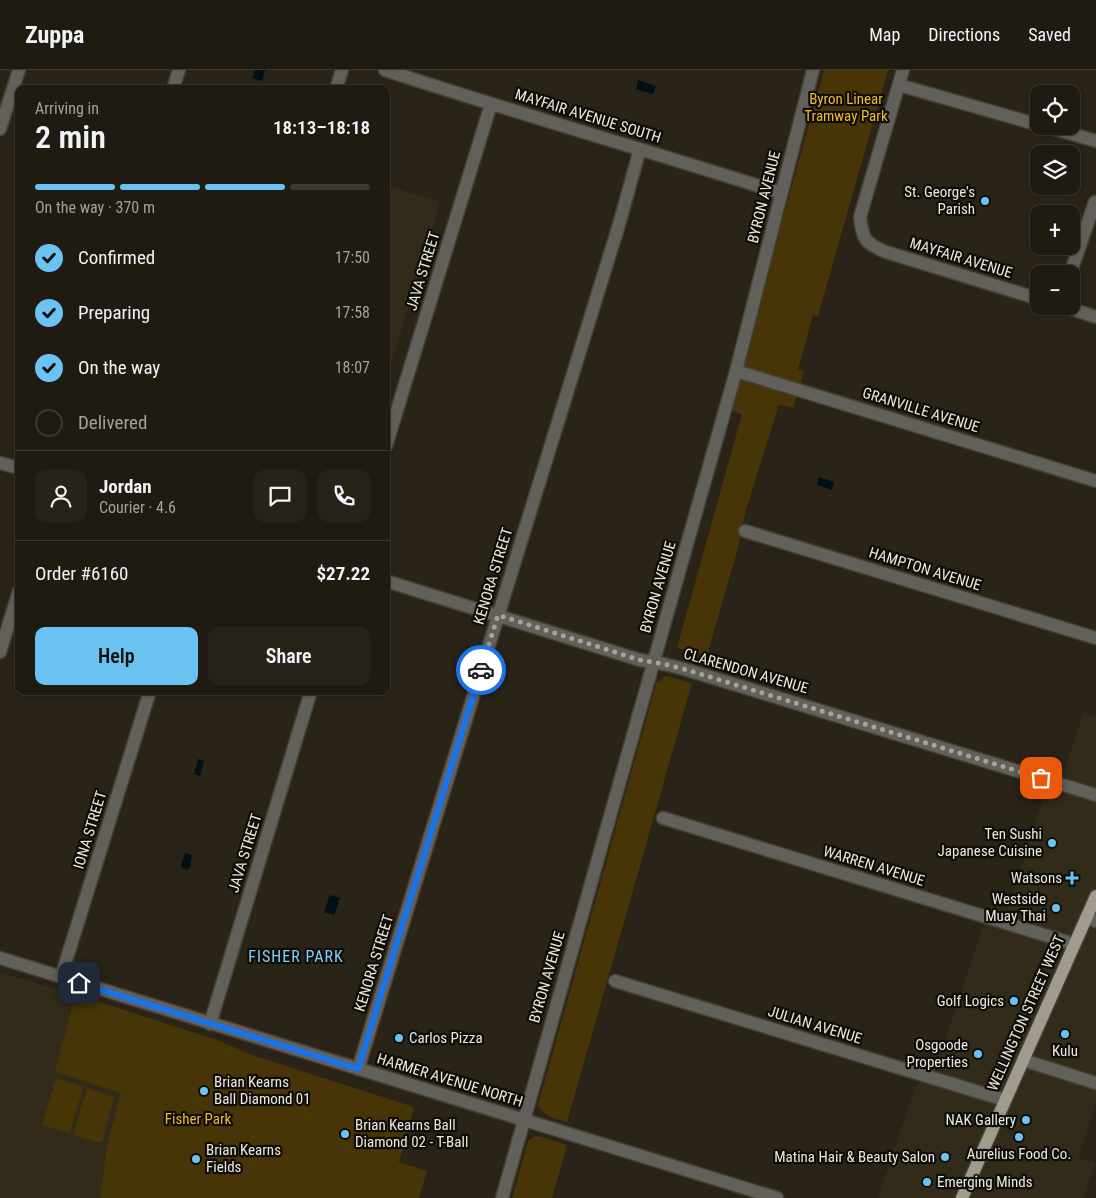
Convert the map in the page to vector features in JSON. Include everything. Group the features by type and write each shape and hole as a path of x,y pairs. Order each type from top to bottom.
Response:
{"main road":[{"name":"WELLINGTON STREET WEST","path":"962,1198 1074,944 1091,920 1096,896"}],"street":[{"path":"0,130 18,70"},
{"path":"175,85 180,70"},
{"path":"337,85 342,70"},
{"name":"MAYFAIR AVENUE SOUTH","path":"385,70 782,193"},
{"name":"BYRON AVENUE","path":"502,1198 736,371 814,70"},
{"path":"903,70 899,85 1030,122"},
{"name":"MAYFAIR AVENUE","path":"899,85 860,217 863,236 874,247 913,261 1030,296"},
{"name":"JAVA STREET","path":"390,433 491,104"},
{"path":"1075,135 1096,141"},
{"name":"KENORA STREET","path":"358,1069 618,228 640,149"},
{"path":"1073,265 1095,202"},
{"path":"1080,312 1096,317"},
{"name":"GRANVILLE AVENUE","path":"736,371 1096,481"},
{"path":"0,463 15,467"},
{"name":"HAMPTON AVENUE","path":"745,531 1096,638"},
{"name":"CLARENDON AVENUE","path":"390,582 640,660 684,669 1096,795"},
{"path":"0,652 15,604"},
{"name":"IONA STREET","path":"60,977 149,695"},
{"name":"JAVA STREET","path":"210,1024 310,695"},
{"name":"WARREN AVENUE","path":"663,818 1074,944"},
{"name":"HARMER AVENUE NORTH","path":"0,958 777,1198"},
{"name":"JULIAN AVENUE","path":"615,981 1005,1100"},
{"path":"1023,1060 1096,1082"}],"shaded area":[{"path":"255,70 265,70 262,81 252,78"},
{"path":"638,80 656,86 653,94 636,89"},
{"path":"390,186 440,202 390,369"},
{"path":"819,477 834,482 832,490 817,485"},
{"path":"1083,713 1096,716 1096,1103 1078,1158 1095,1164 1083,1198 878,1198 915,1088 938,1063 990,906 1008,908 1045,794 1065,770"},
{"path":"198,759 204,761 200,776 194,774"},
{"path":"185,853 192,855 190,868 186,870 181,866"},
{"path":"330,895 340,898 334,915 324,912"},
{"path":"0,973 75,994 55,1072 121,1093 107,1145 100,1198 0,1198"}],"green space":[{"name":"Byron Linear Tramway Park","path":"824,70 888,70 818,316 813,315 798,369 804,371 793,408 779,404 746,510 738,548 707,655 677,648 742,414 730,410"},
{"path":"666,676 692,683 567,1122 547,1115 538,1105 657,681 659,682"},
{"name":"Fisher Park","path":"75,994 220,1041 252,1055 414,1107 399,1162 427,1171 419,1198 100,1198 107,1145 121,1093 55,1072"},
{"path":"56,1078 83,1087 70,1133 42,1125"},
{"path":"87,1088 114,1097 101,1143 73,1135"},
{"path":"535,1136 567,1145 552,1198 512,1198 528,1141"}],"way so far":[{"path":"481,670 498,615 640,660 684,669 806,705 1041,778"}],"place":[{"name":"St. George's Parish","path":"985,201"},
{"name":"Ten Sushi Japanese Cuisine","path":"1052,843"},
{"name":"Watsons","path":"1072,878"},
{"name":"Westside Muay Thai","path":"1056,908"},
{"name":"Golf Logics","path":"1014,1001"},
{"name":"Kulu","path":"1065,1034"},
{"name":"Carlos Pizza","path":"399,1038"},
{"name":"Osgoode Properties","path":"978,1054"},
{"name":"Brian Kearns Ball Diamond 01","path":"204,1091"},
{"name":"NAK Gallery","path":"1026,1120"},
{"name":"Brian Kearns Ball Diamond 02 - T-Ball","path":"345,1134"},
{"name":"Aurelius Food Co.","path":"1019,1137"},
{"name":"Matina Hair & Beauty Salon","path":"945,1157"},
{"name":"Brian Kearns Fields","path":"196,1159"},
{"name":"Emerging Minds","path":"927,1182"}],"district":[{"name":"FISHER PARK","path":"296,956"}],"route":[{"path":"79,983 358,1069 481,670"}]}
